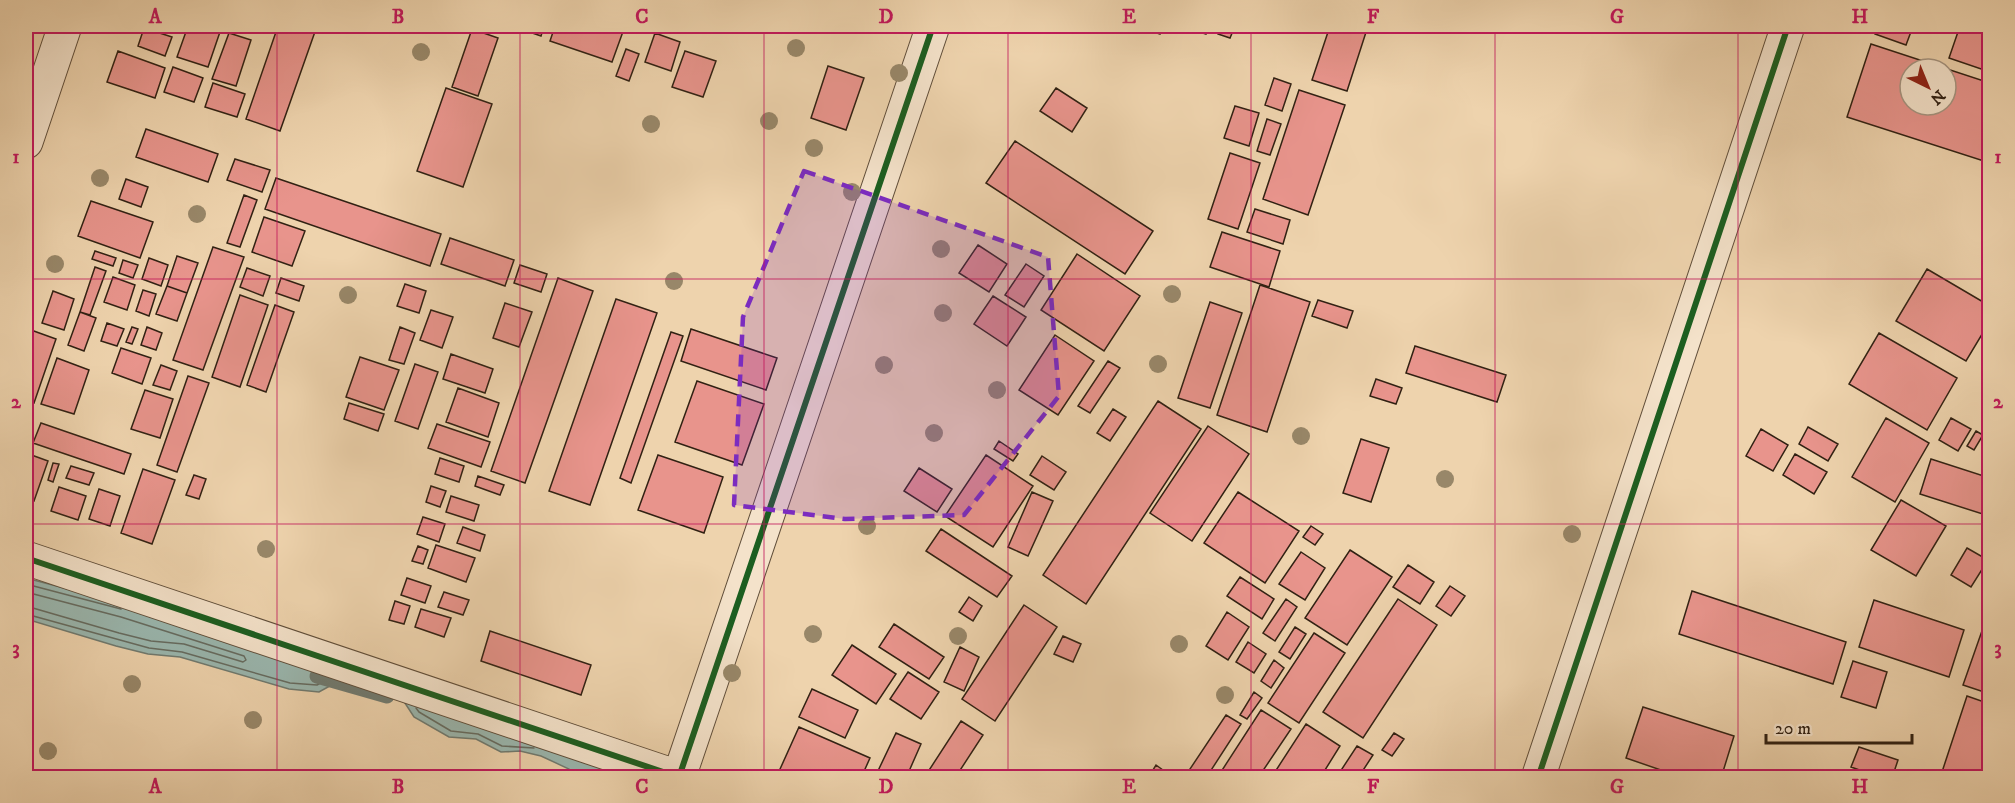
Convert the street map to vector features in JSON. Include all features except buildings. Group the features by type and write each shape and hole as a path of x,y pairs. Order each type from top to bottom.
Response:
{"street":[{"path":"26,142 65,26"},
{"path":"26,558 680,777 933,26"},
{"path":"1538,777 1788,26"}],"highlighted area":[{"path":"804,171 1048,257 1059,396 964,515 845,519 734,505 743,317"}],"water":[{"path":"26,578 125,604 316,664 337,682 319,692 289,689 180,657 148,654 116,646 26,619"},
{"path":"403,700 621,770 626,777 577,777 569,769 541,756 520,751 501,752 476,739 449,737 414,717"}],"waterway":[{"path":"317,676 387,696"}],"cycle path":[{"path":"679,777 933,26"},
{"path":"1538,778 1788,26"},
{"path":"26,558 681,778"}]}
